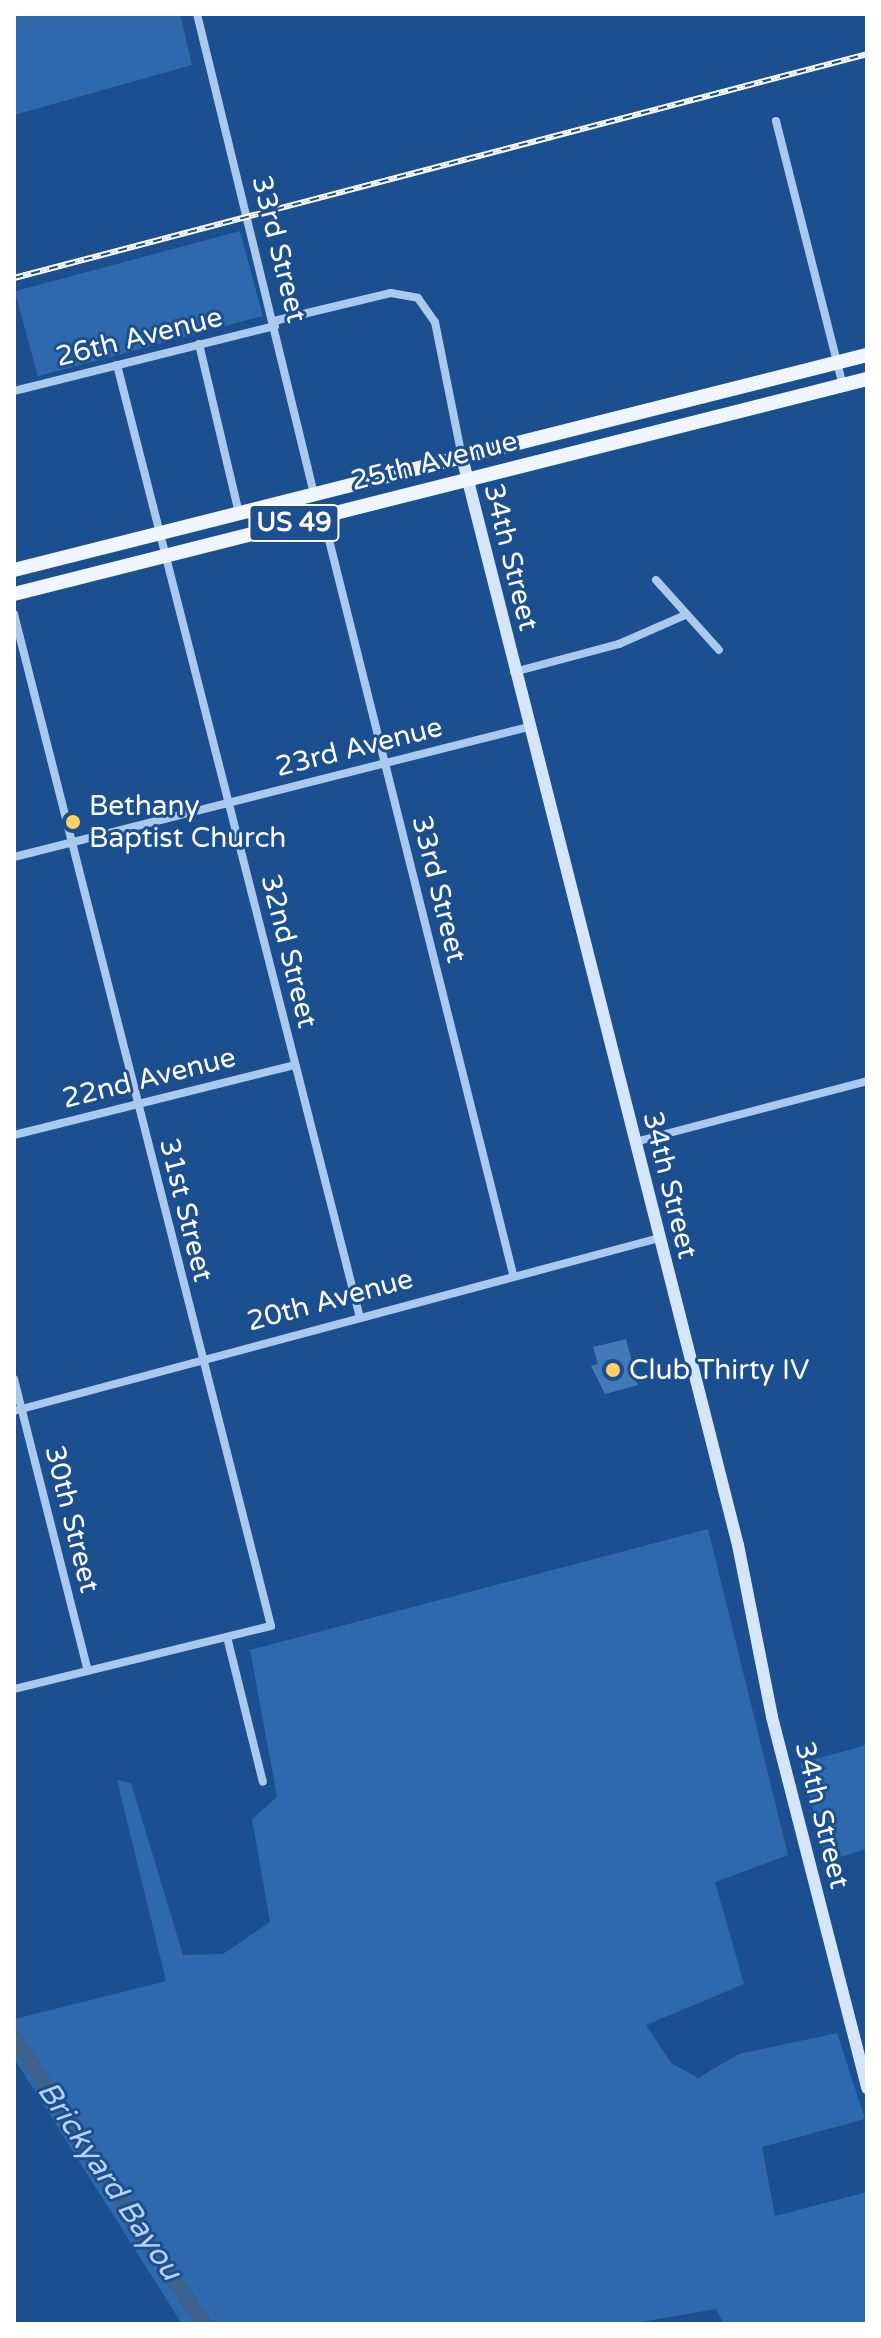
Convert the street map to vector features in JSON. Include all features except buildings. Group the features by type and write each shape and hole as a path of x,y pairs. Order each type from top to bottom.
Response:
{"main road":[{"name":"25th Avenue","path":"14,570 867,355"},
{"name":"25th Avenue","path":"14,594 867,379"}],"street":[{"name":"33rd Street","path":"197,14 314,494"},
{"path":"776,121 843,385"},
{"name":"26th Avenue","path":"14,391 391,293 418,298"},
{"name":"34th Street","path":"418,298 435,322 462,457 514,672 659,1238 867,2088"},
{"path":"199,344 239,513"},
{"name":"32nd Street","path":"117,365 359,1314"},
{"name":"33rd Street","path":"323,516 513,1274"},
{"path":"656,580 719,650"},
{"name":"31st Street","path":"14,614 200,1361 271,1626 227,1637"},
{"path":"514,672 619,644 685,615"},
{"name":"23rd Avenue","path":"14,857 528,727"},
{"name":"22nd Avenue","path":"14,1135 295,1065"},
{"path":"635,1142 867,1081"},
{"name":"20th Avenue","path":"18,1410 359,1314 659,1238"},
{"name":"30th Street","path":"14,1379 18,1410 88,1671"},
{"path":"14,1689 227,1637 263,1782"}],"shaded area":[{"path":"14,14 180,14 192,65 14,115"},
{"path":"240,231 263,316 38,376 15,291"},
{"path":"708,1529 788,1855 715,1882 744,1984 646,2025 671,2063 698,2078 739,2054 837,2033 865,2119 762,2147 775,2216 867,2192 867,2324 724,2324 716,2309 630,2324 182,2324 14,2058 14,2019 166,1981 117,1780 131,1783 183,1955 223,1954 270,1922 252,1819 277,1797 250,1650"},
{"path":"867,1745 867,1849 827,1861 800,1763"}],"waterway":[{"name":"Brickyard Bayou","path":"14,2037 204,2324"}],"railway":[{"path":"14,278 867,54"}],"place":[{"name":"Bethany Baptist Church","path":"73,822"},
{"name":"Club Thirty IV","path":"613,1370"}]}
